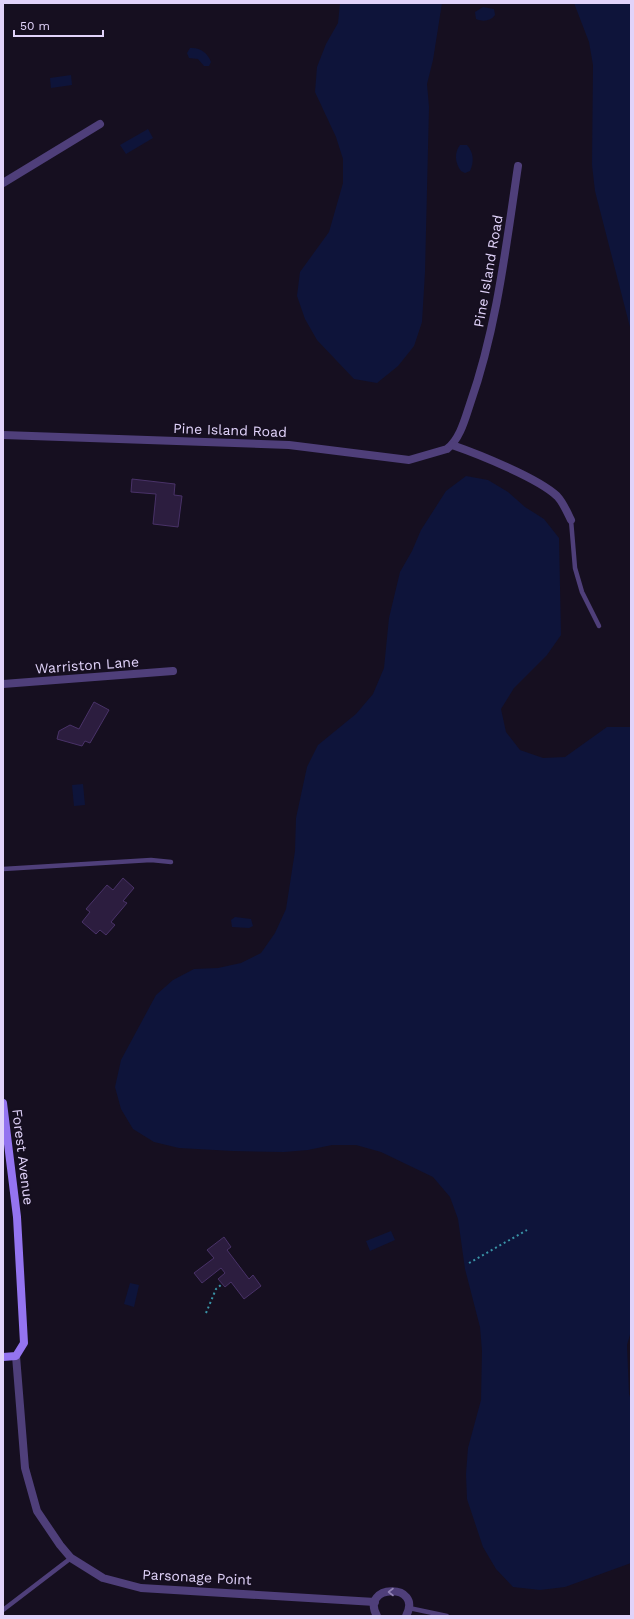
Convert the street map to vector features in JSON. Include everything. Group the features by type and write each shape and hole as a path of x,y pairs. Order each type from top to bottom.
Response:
{"street":[{"path":"3,183 100,124"},
{"name":"Pine Island Road","path":"3,435 289,445 409,460 436,453 452,445 462,429 479,378 497,304 518,166"},
{"path":"452,445 472,452 532,481 557,496 571,520"},
{"name":"Warriston Lane","path":"3,684 173,671"},
{"name":"Forest Avenue","path":"3,1103 17,1217 24,1343 16,1356"},
{"path":"3,1358 16,1356"},
{"name":"Parsonage Point","path":"16,1356 25,1468 37,1511 60,1545 71,1558 104,1578 141,1588 375,1602"},
{"path":"377,1616 374,1607 375,1602 382,1593 392,1590 398,1591 406,1598 407,1612"}],"lane":[{"path":"571,520 575,568 582,592 599,626"},
{"path":"3,869 151,860 171,862"},
{"path":"3,1610 71,1558"},
{"path":"407,1612 447,1616"}],"path":[{"path":"469,1263 527,1230"},
{"path":"206,1313 216,1289 222,1284"}],"shaded area":[{"path":"340,3 442,3 433,60 427,84 429,107 425,272 422,322 414,346 398,366 377,383 354,379 317,340 305,319 297,296 300,272 329,232 343,183 343,159 336,137 315,92 317,67 326,44 338,23"},
{"path":"574,3 631,3 631,331 595,191 592,165 593,65 589,42"},
{"path":"483,7 494,9 495,15 491,19 476,19 475,12"},
{"path":"190,48 197,48 206,53 211,62 209,66 204,66 198,59 189,58 187,53"},
{"path":"71,75 72,85 51,88 50,78"},
{"path":"148,129 153,138 126,154 120,145"},
{"path":"460,145 467,145 472,154 473,161 470,171 465,173 461,171 456,161 457,151"},
{"path":"466,476 488,480 508,492 525,507 544,519 559,538 561,635 547,655 514,688 501,709 506,732 520,750 543,758 565,757 607,727 631,727 631,1331 627,1345 629,1394 631,1400 631,1563 565,1587 540,1590 513,1587 496,1569 483,1547 467,1499 466,1474 468,1448 481,1400 482,1351 480,1327 465,1269 458,1219 450,1197 433,1177 381,1152 356,1145 332,1145 308,1150 284,1152 179,1148 154,1142 133,1129 121,1109 115,1087 121,1060 156,995 173,980 194,969 218,968 241,963 261,953 275,933 286,909 295,851 296,818 307,767 318,745 356,714 373,694 384,668 389,618 400,572 412,551 421,530 446,491"},
{"path":"83,784 85,805 74,806 72,785"},
{"path":"235,917 251,919 253,926 249,928 232,927 231,920"},
{"path":"391,1231 395,1240 370,1251 366,1241"},
{"path":"130,1283 139,1285 134,1307 124,1304"}],"building":[{"path":"132,479 175,484 174,495 182,496 178,527 153,524 156,494 131,492"},
{"path":"94,702 109,710 90,743 85,741 82,746 57,739 59,731 70,725 79,729"},
{"path":"123,878 134,888 123,901 127,903 111,922 115,925 106,935 100,930 96,934 82,922 90,912 86,909 107,885 113,890"},
{"path":"224,1237 231,1247 227,1250 249,1279 253,1275 261,1286 244,1299 231,1282 225,1287 218,1279 225,1273 221,1268 202,1283 194,1273 214,1258 207,1250"}]}
